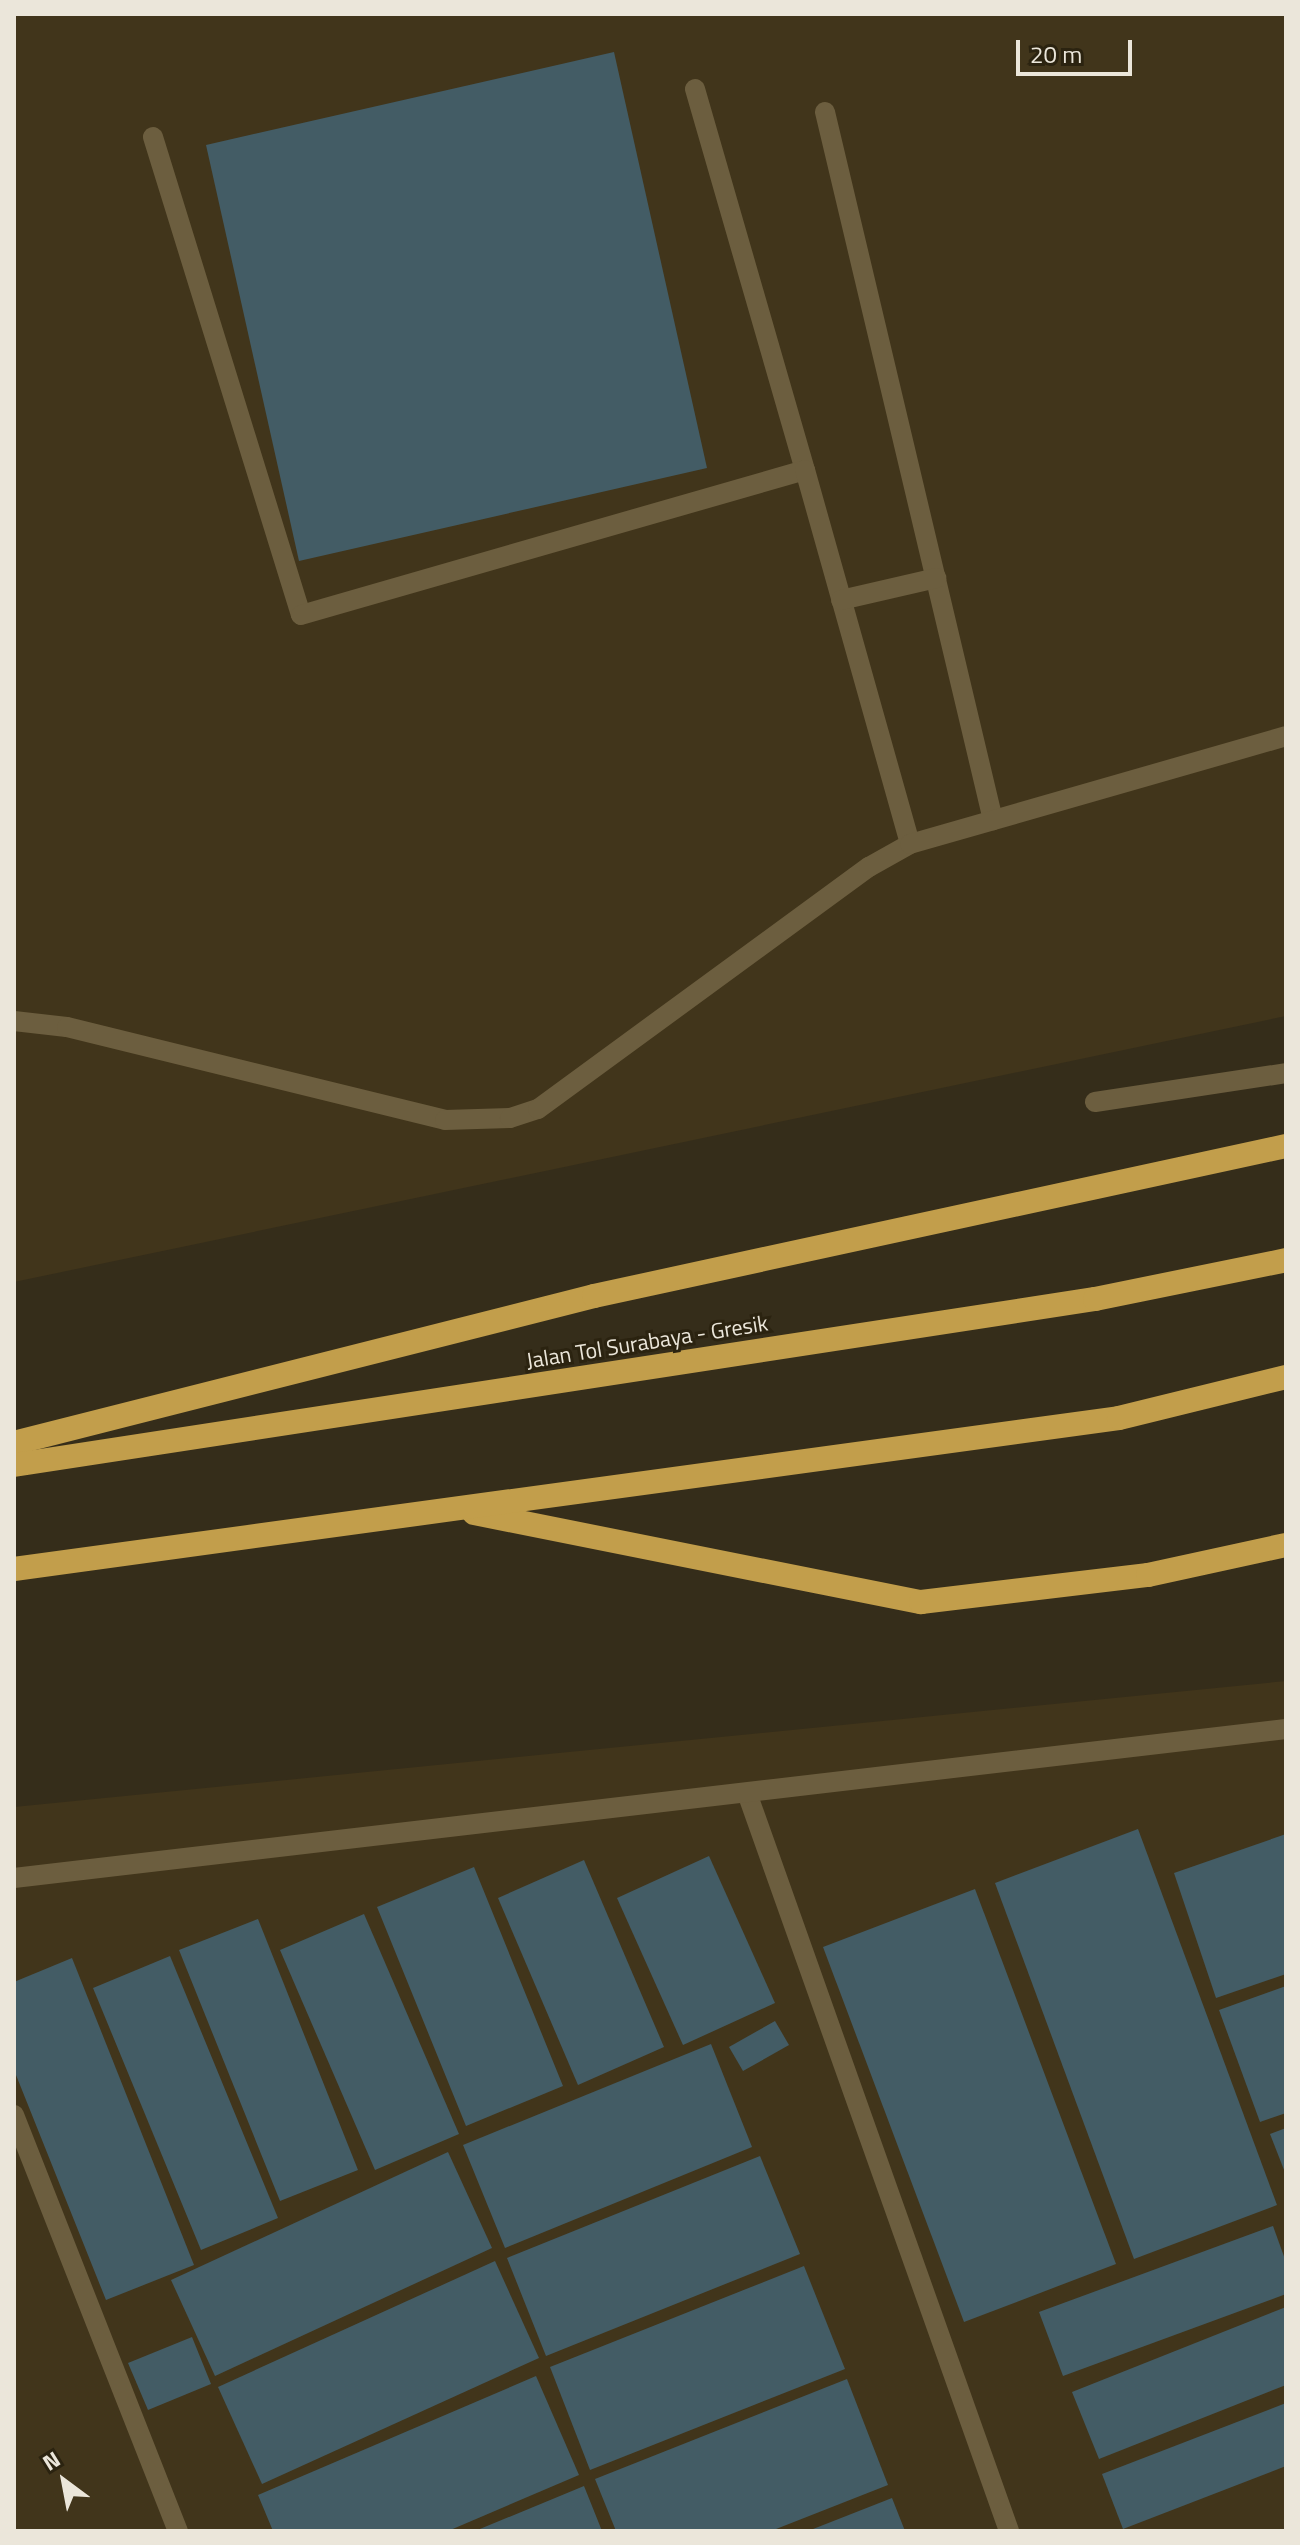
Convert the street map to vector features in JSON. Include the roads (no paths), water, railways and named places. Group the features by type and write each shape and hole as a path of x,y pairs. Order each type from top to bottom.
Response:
{"highway":[{"path":"14,1443 594,1296 1286,1146"},
{"name":"Jalan Tol Surabaya - Gresik","path":"14,1465 1095,1299 1286,1260"},
{"path":"14,1569 1119,1418 1286,1377"},
{"path":"455,1510 921,1602 1148,1575 1286,1545"}],"lane":[{"path":"695,89 910,844"},
{"path":"825,112 993,820"},
{"path":"153,137 301,615 805,470"},
{"path":"841,600 936,578"},
{"path":"14,1021 67,1027 445,1120 510,1118 538,1109 869,867 910,844 1286,736"},
{"path":"1095,1102 1286,1073"},
{"path":"14,1878 1286,1729"},
{"path":"747,1793 1009,2531"},
{"path":"14,2115 178,2531"}]}
